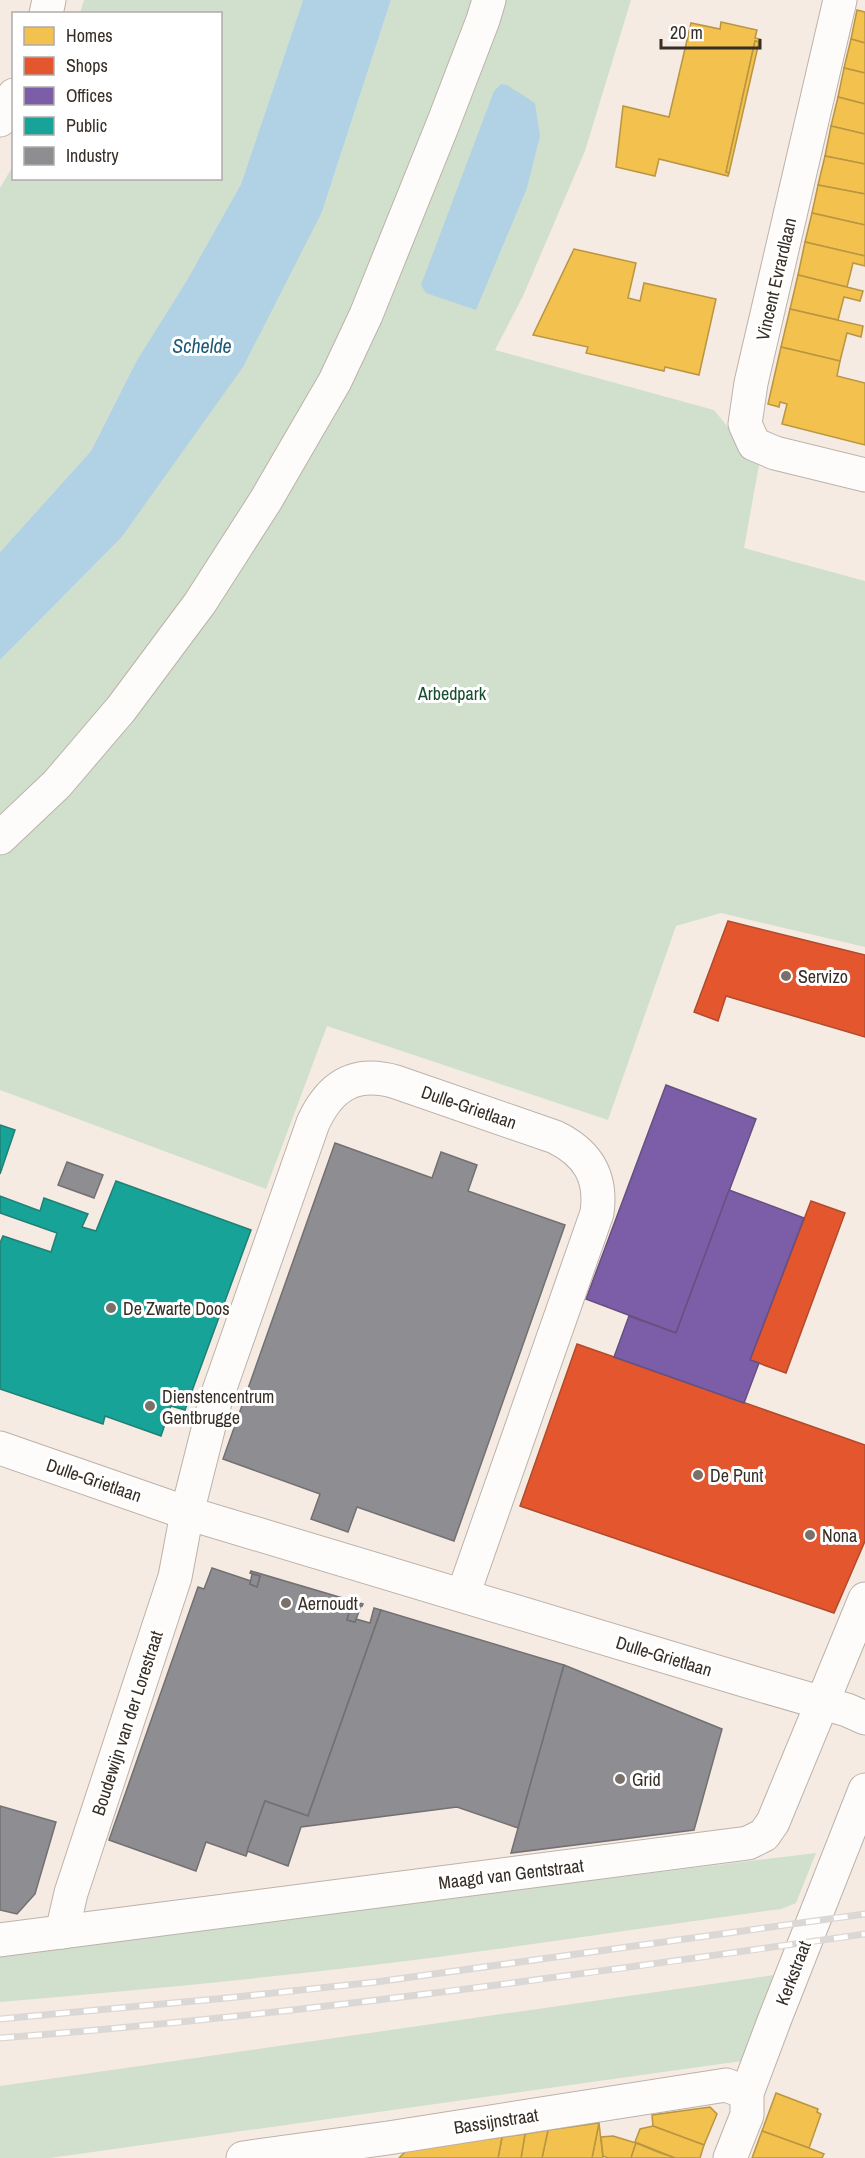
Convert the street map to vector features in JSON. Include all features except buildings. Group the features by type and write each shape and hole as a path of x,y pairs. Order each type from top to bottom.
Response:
{"street":[{"path":"0,838 57,784 121,709 200,603 266,500 335,381 366,315 443,124 489,0"},
{"name":"Vincent Evrardlaan","path":"840,0 751,383 745,424 754,444 775,453 865,475"},
{"path":"0,120 12,99"},
{"name":"Dulle-Grietlaan","path":"188,1513 215,1402 318,1113 327,1098 350,1082 379,1077 396,1082 566,1143 584,1159 594,1174 599,1199 597,1213 463,1595"},
{"name":"Dulle-Grietlaan","path":"0,1448 188,1513 822,1702 865,1718"},
{"name":"Boudewijn van der Lorestraat","path":"62,1932 72,1893 175,1577 188,1513"},
{"name":"Maagd van Gentstraat","path":"0,1940 748,1843 764,1835 773,1822 865,1599"},
{"name":"Kerkstraat","path":"729,2158 747,2115 747,2093 865,1790"},
{"name":"Bassijnstraat","path":"243,2158 386,2148 726,2085 747,2093"}],"green space":[{"path":"84,0 303,0 241,184 187,280 137,360 91,451 0,552 0,188 12,168 12,180 222,180 222,12 80,12"},
{"name":"Arbedpark","path":"391,0 631,0 585,151 523,296 495,350 714,410 759,465 744,548 865,581 865,947 721,913 676,926 608,1120 327,1026 266,1189 0,1090 0,660 121,538 322,212"},
{"path":"816,1853 796,1903 781,1909 373,1965 0,2002 0,1953"},
{"path":"774,1975 742,2061 50,2158 0,2158 0,2086"}],"water":[{"name":"Schelde","path":"303,0 391,0 322,212 243,367 121,538 0,660 0,552 91,451 137,360 187,280 241,184"},
{"path":"501,84 507,85 535,103 540,136 527,188 476,310 426,293 421,285 494,91"}],"railway":[{"path":"0,2019 376,1982 865,1914"},
{"path":"0,2038 325,2006 865,1934"}],"place":[{"name":"Servizo","path":"786,976"},
{"name":"De Zwarte Doos","path":"111,1308"},
{"name":"Dienstencentrum Gentbrugge","path":"150,1406"},
{"name":"De Punt","path":"698,1475"},
{"name":"Nona","path":"810,1535"},
{"name":"Aernoudt","path":"286,1603"},
{"name":"Grid","path":"620,1779"}]}
